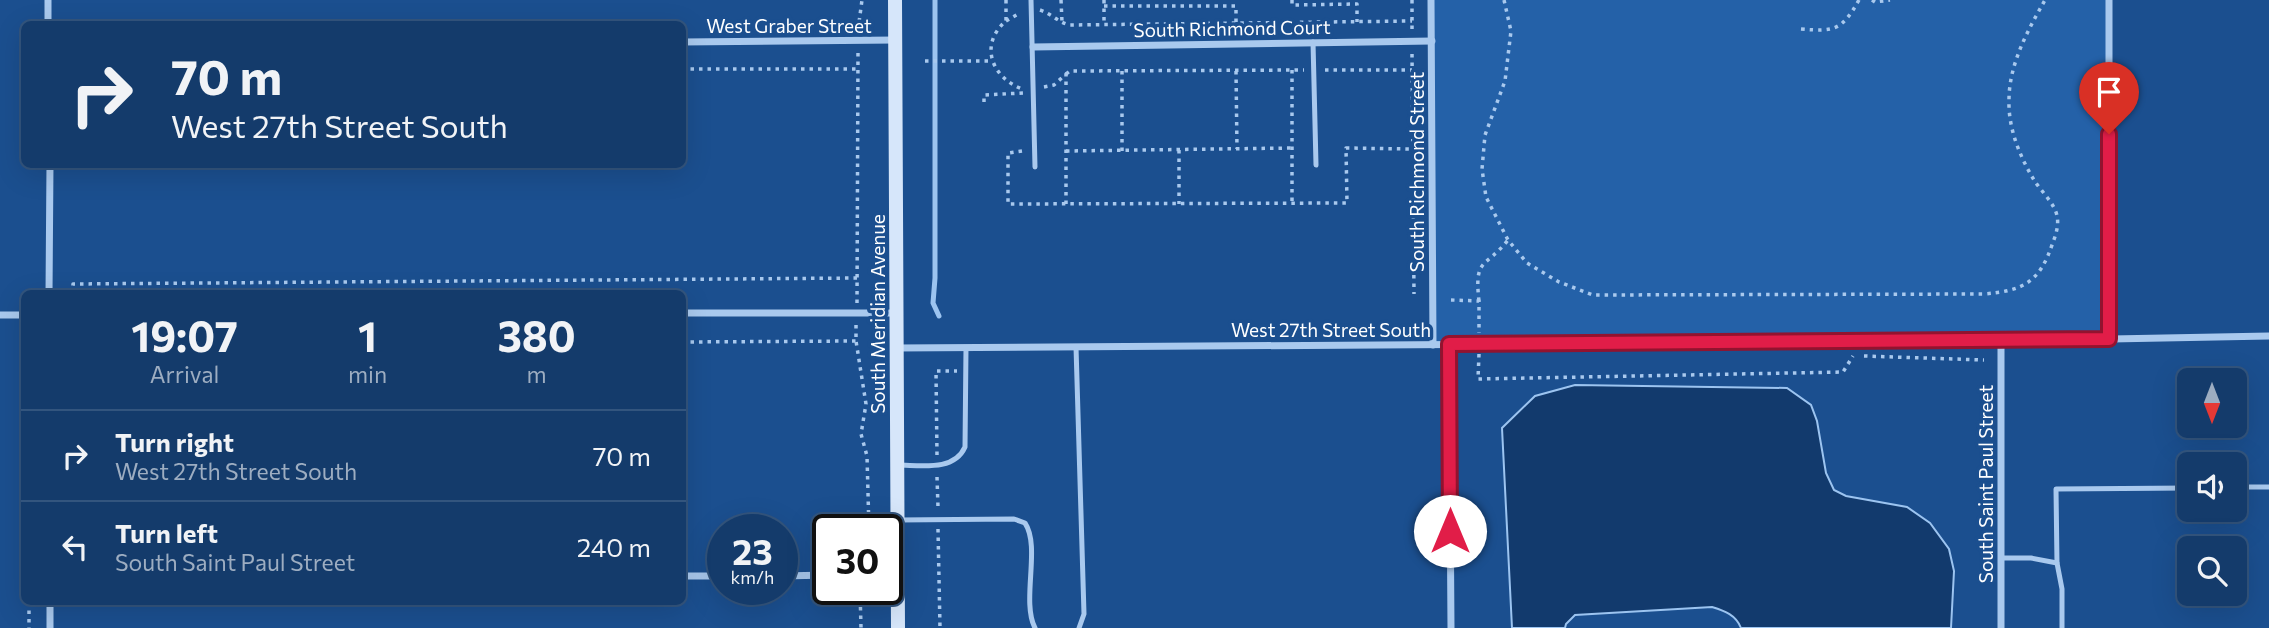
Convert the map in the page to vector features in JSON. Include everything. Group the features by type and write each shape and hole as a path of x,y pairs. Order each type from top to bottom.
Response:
{"main road":[{"name":"South Meridian Avenue","path":"895,0 897,514"},
{"name":"South Meridian Avenue","path":"895,605 898,628"}],"street":[{"path":"48,0 48,21"},
{"name":"South Richmond Street","path":"1432,0 1433,345"},
{"path":"2109,0 2109,339"},
{"name":"West Graber Street","path":"686,42 895,40"},
{"name":"South Richmond Court","path":"1033,47 1432,41"},
{"path":"49,290 50,168"},
{"path":"686,313 897,313"},
{"path":"0,316 21,315"},
{"name":"West 27th Street South","path":"897,348 2269,337"},
{"name":"South Saint Paul Street","path":"2001,341 2001,628"},
{"path":"1449,344 1451,628"},
{"path":"686,576 707,576"},
{"path":"50,605 50,628"}],"lane":[{"path":"1031,0 1033,47 1030,90 1035,167"},
{"path":"1313,42 1316,165"},
{"path":"1076,347 1084,614 1079,628"},
{"path":"897,465 937,465 950,463 961,457 965,447 966,348"},
{"path":"2247,487 2269,487"},
{"path":"2062,628 2062,589 2057,563 2056,489 2177,488"},
{"path":"903,520 1014,519 1025,523 1030,535 1031,609 1035,628"},
{"path":"2001,558 2031,558 2057,563"}],"path":[{"path":"862,0 858,15 857,40 856,341 866,404 861,434 867,456 869,514"},
{"path":"1006,0 1006,21"},
{"path":"1061,0 1062,24"},
{"path":"1104,0 1104,24"},
{"path":"1236,0 1236,23"},
{"path":"1292,0 1292,5 1357,2 1357,22"},
{"path":"1412,0 1414,294"},
{"path":"1504,0 1511,31 1505,81 1486,135 1482,169 1486,197 1508,240 1527,263 1559,282 1594,295 1983,294 2005,293 2027,283 2039,275 2050,251 2057,232 2057,215 2022,160 2011,125 2008,99 2013,70 2025,38 2045,0"},
{"path":"1801,29 1823,31 1843,24 1859,0"},
{"path":"1872,0 1890,0"},
{"path":"1104,6 1236,6"},
{"path":"1030,90 1009,83 992,61 990,43 995,30 1024,10 1041,10 1053,15 1062,24 1412,21"},
{"path":"925,61 992,61"},
{"path":"686,69 858,69"},
{"path":"984,102 984,95 1022,94 1054,85 1070,71 1412,69"},
{"path":"1236,70 1237,149"},
{"path":"1292,70 1292,204"},
{"path":"1122,71 1122,151"},
{"path":"1066,74 1066,204"},
{"path":"1027,102 1030,90"},
{"path":"1066,151 1292,148"},
{"path":"1028,151 1008,153 1008,204 1347,203 1346,148 1413,149"},
{"path":"1178,150 1180,204"},
{"path":"1508,240 1481,265 1477,281 1478,379 1843,372 1852,356 1984,360"},
{"path":"73,290 73,284 858,278"},
{"path":"1451,300 1479,301"},
{"path":"686,342 856,341"},
{"path":"940,628 936,371 966,371"},
{"path":"29,605 29,628"},
{"path":"860,605 861,628"}],"shaded area":[{"path":"1431,0 2109,0 2109,339 1433,345"},
{"path":"1575,385 1787,388 1811,405 1817,421 1826,473 1834,490 1846,496 1907,507 1930,523 1949,549 1954,571 1951,628 1741,628 1733,617 1712,607 1575,615 1565,628 1512,628 1502,428 1535,396"}],"waterway":[{"path":"935,0 933,303 939,316"}],"route":[{"path":"1450,531 1449,344 2109,339 2109,134"}]}
